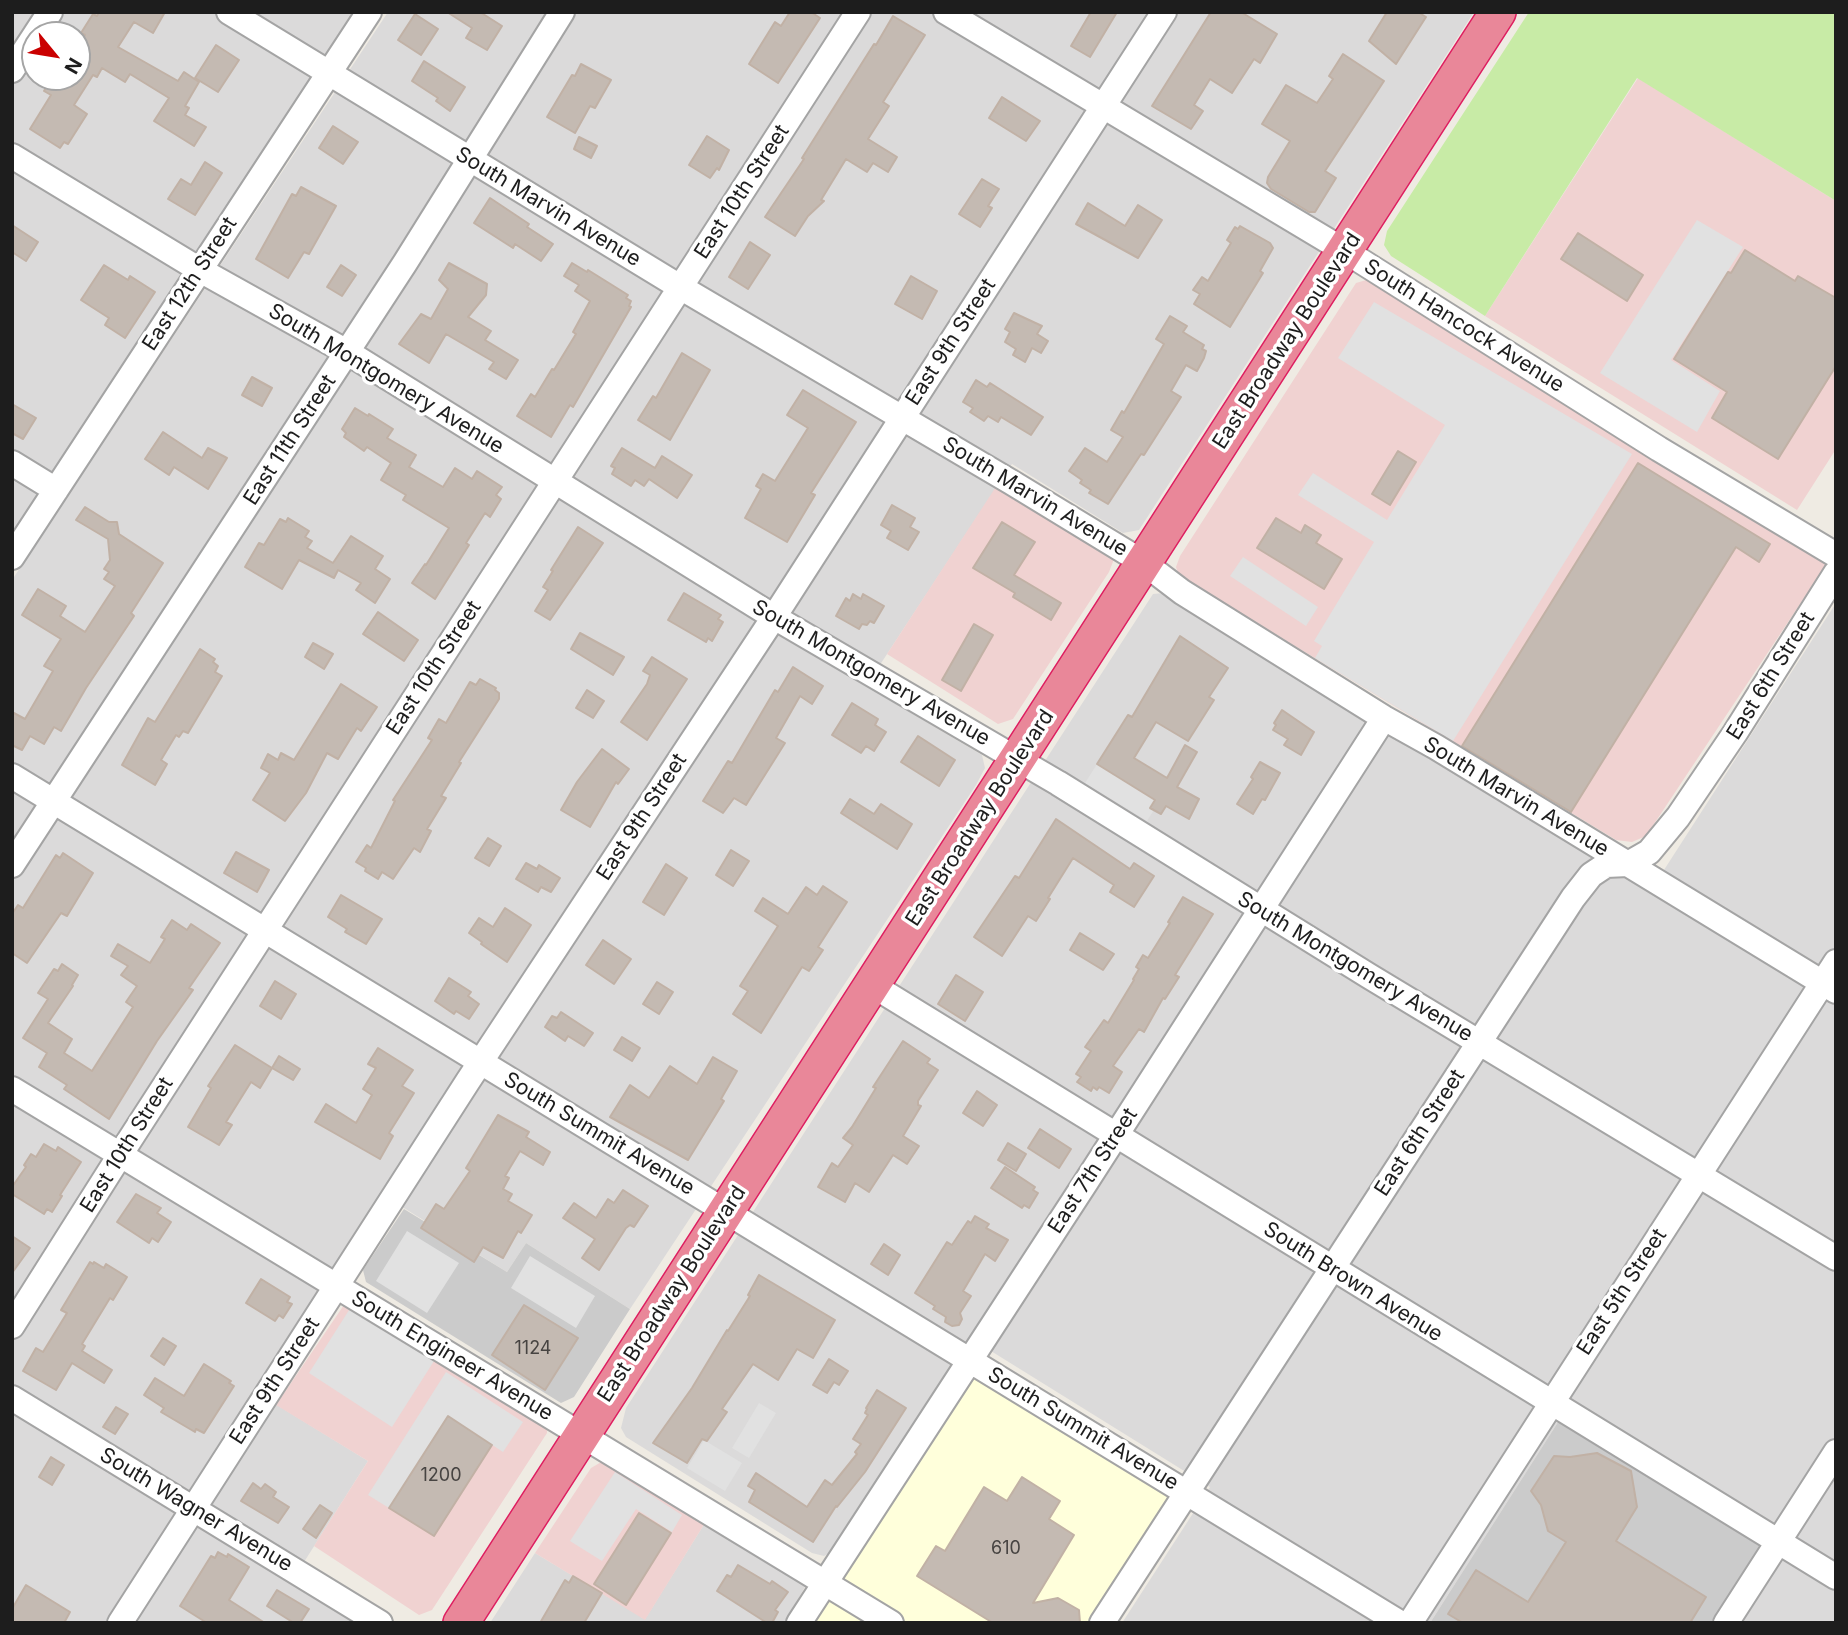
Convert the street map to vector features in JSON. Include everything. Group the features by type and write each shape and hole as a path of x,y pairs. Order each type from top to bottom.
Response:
{"highway":[{"name":"East Broadway Boulevard","path":"461,1623 1498,12"}],"street":[{"name":"South Marvin Avenue","path":"229,12 681,287 1144,563 1182,592 1384,718 1628,864 1831,978"},
{"name":"East 12th Street","path":"12,557 369,12"},
{"name":"East 11th Street","path":"12,865 471,160 562,12"},
{"name":"East 10th Street","path":"12,1326 120,1154 858,12"},
{"name":"South Hancock Avenue","path":"946,12 1345,251 1640,437 1836,555"},
{"name":"East 9th Street","path":"120,1623 480,1062 774,617 1164,12"},
{"name":"South Montgomery Avenue","path":"12,156 200,270 347,352 774,617 1018,758 1262,910 1836,1258"},
{"path":"12,463 56,489"},
{"name":"East 6th Street","path":"1102,1623 1573,898 1591,874 1606,865 1628,864 1649,852 1678,817 1735,733 1836,573"},
{"name":"East 7th Street","path":"799,1623 1384,718"},
{"name":"South Summit Avenue","path":"12,776 1400,1623"},
{"name":"East 5th Street","path":"1410,1623 1697,1174 1831,978"},
{"name":"South Brown Avenue","path":"872,985 1550,1404 1836,1577"},
{"name":"South Engineer Avenue","path":"12,1088 891,1623"},
{"name":"South Wagner Avenue","path":"12,1398 380,1623"},
{"path":"1726,1623 1836,1452"}],"shaded area":[{"path":"12,12 355,12 12,536"},
{"path":"388,12 1474,12 1139,530 1123,533 1012,464 866,686 982,755 985,768 630,1309 526,1243 507,1272 383,1195 256,1392 368,1461 292,1581 360,1623 12,1623 12,580"},
{"path":"1638,78 1836,201 1836,449 1797,510 1485,316"},
{"path":"1697,220 1743,247 1671,360 1720,391 1697,432 1600,373"},
{"path":"1370,279 1824,553 1826,565 1646,836 1632,842 1616,840 1179,576 1176,567 1180,556 1356,283"},
{"path":"1374,302 1632,454 1453,741 1315,658 1322,646 1314,641 1374,542 1298,495 1313,473 1387,520 1445,425 1338,358"},
{"path":"1001,479 1114,559 1109,572 1013,719 998,724 887,654"},
{"path":"1243,557 1318,607 1306,626 1230,576"},
{"path":"1164,593 1653,887 1836,603 1836,1623 1711,1623 1757,1553 1560,1419 1430,1623 1122,1623 1210,1487 970,1338 832,1552 824,1556 812,1553 626,1437 621,1428 626,1408 1153,594"},
{"path":"1097,764 1159,802 1147,821 1085,783"},
{"path":"404,1209 507,1272 526,1243 630,1309 574,1397 561,1403 366,1282 363,1270"},
{"path":"407,1231 459,1263 427,1313 376,1281"},
{"path":"530,1256 595,1296 576,1328 511,1288"},
{"path":"346,1302 547,1419 547,1433 432,1610 419,1615 314,1546 368,1461 276,1405"},
{"path":"351,1307 434,1361 392,1427 309,1373"},
{"path":"446,1372 523,1422 503,1452 448,1416 389,1508 368,1495"},
{"path":"976,1375 1168,1489 1168,1497 1088,1623 811,1623 966,1380"},
{"path":"759,1403 776,1413 749,1458 732,1448"},
{"path":"1560,1419 1765,1539 1711,1623 1430,1623"},
{"path":"704,1440 742,1463 725,1491 687,1468"},
{"path":"603,1461 708,1518 645,1620 535,1553 591,1468"},
{"path":"615,1472 682,1515 672,1532 636,1509 602,1561 570,1541"},
{"path":"708,1518 806,1585 785,1623 490,1623 535,1553 645,1619"}],"green space":[{"path":"1529,12 1836,12 1836,201 1637,78 1485,316 1391,256 1384,245 1387,231"}],"building":[{"path":"99,12 165,12 153,33 134,22 118,47 178,81 184,72 199,82 185,106 189,108 185,115 206,127 194,146 154,121 169,98 130,74 125,82 102,68 97,77 93,75 91,78 91,21 89,21 93,14 97,16"},
{"path":"447,12 480,12 502,26 487,50 466,38 472,28"},
{"path":"790,12 811,12 820,18 778,83 749,64 775,22 781,26"},
{"path":"1091,12 1117,12 1090,57 1071,46"},
{"path":"1211,12 1241,12 1277,34 1260,63 1254,59 1232,93 1210,79 1194,105 1203,111 1191,129 1152,106"},
{"path":"1387,12 1418,12 1426,17 1396,64 1369,41"},
{"path":"415,14 438,29 421,55 398,40"},
{"path":"893,16 925,35 883,102 889,106 868,139 897,157 888,172 873,163 867,172 846,159 821,200 824,201 808,216 795,236 765,217"},
{"path":"216,45 239,60 218,92 195,78"},
{"path":"1343,54 1384,81 1325,171 1336,178 1315,212 1309,212 1271,189 1267,183 1290,141 1262,124 1286,85 1317,103 1333,79 1329,76"},
{"path":"424,61 465,87 450,111 436,101 438,98 412,81"},
{"path":"581,64 611,80 595,108 590,106 575,133 547,117"},
{"path":"44,91 83,91 74,105 87,114 68,144 64,142 60,148 30,129 51,95"},
{"path":"1002,97 1040,121 1026,141 989,118"},
{"path":"333,126 358,142 343,164 319,148"},
{"path":"707,136 729,150 719,170 717,168 710,178 689,165"},
{"path":"579,137 597,146 591,158 574,149"},
{"path":"205,162 222,173 195,215 168,199 181,179 191,185"},
{"path":"982,179 999,189 988,206 992,208 980,227 959,214"},
{"path":"301,187 336,206 309,254 304,252 288,278 256,259 292,194 296,196"},
{"path":"490,198 553,244 541,261 515,244 513,248 474,223"},
{"path":"1088,203 1125,226 1138,205 1162,220 1138,258 1076,224"},
{"path":"12,225 38,242 26,261 12,252"},
{"path":"1240,226 1270,243 1273,248 1260,271 1263,273 1230,327 1194,304 1200,294 1193,290 1202,277 1208,281 1231,243 1227,240 1235,227 1238,229"},
{"path":"1578,233 1643,275 1627,301 1561,259"},
{"path":"750,242 770,255 748,289 729,277"},
{"path":"1745,250 1795,281 1798,276 1836,298 1836,366 1778,459 1712,418 1727,392 1674,359 1728,272 1731,273"},
{"path":"449,263 487,284 486,295 468,317 491,331 485,340 518,360 506,379 489,369 494,362 446,334 429,363 399,344 421,314 431,319 448,289 439,280"},
{"path":"572,263 628,295 626,298 631,301 631,307 573,407 570,405 551,437 517,416 531,394 535,397 552,369 554,370 576,334 573,332 590,301 575,291 579,285 564,276"},
{"path":"104,265 128,280 130,276 155,292 125,338 105,325 109,318 81,300"},
{"path":"341,265 356,275 342,296 327,287"},
{"path":"911,276 937,291 922,319 895,304"},
{"path":"1014,313 1042,326 1037,334 1048,341 1041,353 1032,348 1025,362 1013,355 1016,349 1005,342 1010,332 1005,329"},
{"path":"1170,316 1187,326 1183,332 1204,345 1204,358 1197,371 1186,365 1171,391 1181,397 1144,455 1141,454 1108,504 1089,493 1091,490 1080,483 1082,480 1069,471 1085,448 1107,462 1123,437 1111,430 1122,411 1124,413 1164,344 1156,339"},
{"path":"682,353 710,370 670,440 638,420 653,396 656,398"},
{"path":"252,377 272,388 262,406 242,395"},
{"path":"976,380 987,387 990,383 1043,417 1031,435 1001,417 998,422 988,416 984,421 970,412 973,408 963,402"},
{"path":"803,390 856,422 811,493 815,495 787,542 745,518 761,489 756,486 763,474 775,481 808,428 787,415"},
{"path":"12,404 36,418 23,439 12,433"},
{"path":"355,408 393,429 387,438 416,455 409,467 443,487 455,468 472,479 477,471 502,487 496,495 501,499 490,517 485,513 466,543 469,545 435,599 412,583 449,528 403,500 406,495 381,480 391,463 367,447 364,451 344,437 346,433 342,429"},
{"path":"163,432 202,458 208,448 227,458 208,489 174,467 169,475 145,459"},
{"path":"622,448 655,468 662,456 692,475 677,498 649,479 644,486 635,480 631,486 612,474 615,468 611,466"},
{"path":"1398,451 1416,462 1390,505 1372,494"},
{"path":"1638,463 1770,544 1759,562 1736,547 1571,812 1462,746"},
{"path":"892,505 915,518 910,527 919,532 908,550 887,538 891,531 881,525"},
{"path":"85,507 109,522 117,522 119,534 163,563 131,613 134,616 61,731 54,727 44,744 30,736 22,750 12,745 12,712 25,719 53,671 44,666 61,639 22,615 38,589 66,606 60,616 85,632 115,586 104,579 109,572 104,569 110,560 108,539 76,520"},
{"path":"288,518 309,531 305,537 312,541 307,548 333,563 351,536 383,556 375,569 390,579 375,603 356,590 361,583 338,570 334,578 299,560 282,589 245,567 259,543 264,545 280,519 286,522"},
{"path":"1276,518 1301,533 1305,525 1321,535 1316,543 1342,559 1324,589 1257,548"},
{"path":"1002,522 1035,542 1014,575 1061,603 1051,620 1013,597 1015,593 973,568"},
{"path":"578,527 603,543 550,620 535,611 548,590 543,587 553,571 551,570"},
{"path":"684,593 721,615 718,619 723,622 712,641 708,638 706,642 668,620"},
{"path":"853,594 861,599 863,594 884,606 874,623 870,621 867,625 862,624 859,629 836,616 846,598 850,601"},
{"path":"378,612 418,640 404,661 363,634"},
{"path":"974,624 993,635 961,691 942,680"},
{"path":"580,633 624,657 613,675 571,649"},
{"path":"1180,636 1228,668 1209,697 1214,700 1188,741 1156,722 1134,758 1167,778 1185,745 1197,752 1177,787 1199,799 1189,819 1166,806 1161,814 1150,808 1155,800 1097,764 1128,715 1132,717"},
{"path":"313,643 333,654 324,669 305,657"},
{"path":"200,649 215,659 213,662 218,666 215,672 222,676 188,733 183,731 179,737 176,735 161,760 167,764 155,785 122,765 148,718 155,722"},
{"path":"652,657 687,679 647,740 621,722 647,684 650,675 643,671"},
{"path":"793,667 823,686 812,704 800,696 776,738 785,743 746,805 734,798 723,813 703,801 728,761 732,763 775,690 778,692"},
{"path":"480,679 496,688 499,699 441,796 446,798 427,829 431,831 420,852 414,848 393,879 382,872 378,879 356,862 367,845 371,848 395,801 393,800 432,740 428,738 439,719 446,723 470,682 476,685"},
{"path":"341,684 377,707 361,731 357,728 338,759 327,753 306,793 285,821 253,800 270,773 261,768 268,754 278,760 281,753 294,760"},
{"path":"587,690 604,701 593,718 576,708"},
{"path":"852,703 878,719 875,725 886,732 874,751 866,746 861,753 832,735"},
{"path":"1282,710 1314,732 1301,755 1284,745 1288,739 1273,730"},
{"path":"918,736 955,760 939,786 901,762"},
{"path":"602,749 629,769 618,784 616,782 590,827 561,810 577,782"},
{"path":"1260,762 1280,773 1265,800 1262,799 1253,814 1237,804"},
{"path":"850,799 874,814 881,804 912,824 897,849 841,813"},
{"path":"1056,819 1130,869 1134,863 1154,876 1134,907 1110,892 1114,885 1073,858 1036,921 1028,916 1002,956 974,937 1015,876 1019,878"},
{"path":"488,838 501,846 489,866 475,858"},
{"path":"731,850 749,861 733,886 716,875"},
{"path":"236,852 269,870 257,892 224,873"},
{"path":"63,853 93,873 67,916 61,913 27,963 12,953 12,914 18,905 23,908 56,855 60,858"},
{"path":"526,863 537,869 539,865 560,878 551,892 541,887 538,892 516,879"},
{"path":"666,864 687,878 664,915 643,902"},
{"path":"823,886 847,902 818,947 823,950 809,971 802,967 761,1033 733,1014 748,991 740,986 778,926 755,911 763,898 788,914 806,887 817,895"},
{"path":"341,895 382,919 366,944 345,932 347,929 328,917"},
{"path":"1183,897 1213,914 1175,975 1179,977 1165,999 1163,998 1144,1032 1139,1029 1113,1066 1122,1072 1109,1093 1099,1087 1097,1090 1093,1087 1091,1091 1077,1082 1081,1077 1076,1074 1091,1051 1085,1047 1104,1020 1108,1023 1134,980 1139,969 1136,967 1143,955 1148,958"},
{"path":"505,908 531,925 507,962 469,933 479,918 493,927"},
{"path":"172,920 187,930 191,924 220,943 189,988 193,990 157,1041 109,1119 64,1089 67,1085 39,1067 47,1053 23,1038 48,999 38,993 54,969 58,971 62,964 78,975 48,1023 72,1039 64,1053 92,1071 133,1007 126,1002 137,986 121,975 128,966 111,956 118,944 150,963 165,939 161,937"},
{"path":"1080,933 1114,954 1103,970 1070,950"},
{"path":"603,940 631,959 614,984 586,965"},
{"path":"956,975 983,992 965,1021 938,1004"},
{"path":"449,978 471,992 468,996 479,1004 469,1019 456,1011 454,1014 435,1001"},
{"path":"275,981 296,994 281,1019 260,1006"},
{"path":"657,982 673,992 659,1014 643,1004"},
{"path":"561,1012 593,1033 584,1046 568,1036 565,1041 545,1027 552,1016 557,1018"},
{"path":"622,1037 640,1048 632,1061 614,1050"},
{"path":"903,1041 930,1059 927,1063 938,1070 918,1101 921,1106 903,1136 919,1146 907,1164 893,1155 869,1192 855,1183 845,1202 818,1187 832,1163 838,1167 853,1145 843,1138"},
{"path":"235,1045 272,1068 260,1088 251,1082 226,1122 232,1125 219,1145 188,1127 211,1088 208,1086"},
{"path":"378,1048 413,1070 402,1086 414,1093 389,1133 393,1136 380,1159 315,1122 326,1104 356,1123 372,1095 363,1089 376,1068 368,1064"},
{"path":"279,1056 300,1069 293,1080 272,1068"},
{"path":"713,1057 737,1071 721,1099 724,1101 688,1160 610,1117 630,1085 649,1098 670,1066 697,1084"},
{"path":"977,1091 997,1105 983,1126 963,1113"},
{"path":"498,1115 529,1132 526,1137 550,1152 543,1165 520,1151 505,1176 509,1178 503,1189 512,1194 508,1201 532,1215 521,1233 518,1231 503,1258 483,1247 474,1262 421,1228 436,1204 444,1209 470,1171 466,1168"},
{"path":"1040,1129 1071,1149 1059,1168 1028,1148"},
{"path":"1008,1143 1026,1154 1016,1171 998,1160"},
{"path":"44,1144 56,1151 58,1147 81,1162 52,1212 47,1209 44,1214 12,1194 12,1187 26,1167 24,1165 31,1154 36,1157"},
{"path":"1005,1167 1035,1187 1033,1190 1038,1193 1029,1208 1024,1205 1022,1208 991,1188"},
{"path":"623,1190 648,1206 634,1227 630,1225 626,1228 599,1270 582,1258 595,1239 563,1218 574,1203 596,1218 608,1199 614,1203"},
{"path":"136,1194 161,1208 157,1213 171,1222 158,1242 152,1238 149,1243 117,1222"},
{"path":"975,1216 989,1224 986,1228 1008,1240 995,1261 985,1254 963,1291 971,1296 960,1313 962,1319 959,1325 952,1326 945,1322 946,1317 933,1309 935,1306 915,1293 947,1242 952,1245 968,1221 971,1223"},
{"path":"12,1236 30,1248 12,1273"},
{"path":"884,1244 900,1255 888,1275 871,1264"},
{"path":"90,1262 104,1268 106,1264 127,1277 113,1300 110,1298 82,1344 85,1346 82,1351 112,1370 104,1383 72,1363 56,1390 23,1371 36,1348 43,1352 67,1313 61,1310"},
{"path":"759,1275 835,1320 813,1358 797,1349 778,1380 753,1364 722,1409 727,1412 707,1441 702,1439 687,1463 653,1443 728,1331 750,1296 748,1295"},
{"path":"261,1279 290,1297 287,1302 292,1304 283,1318 279,1315 275,1321 246,1303"},
{"path":"524,1305 578,1338 545,1390 492,1355"},
{"path":"163,1338 176,1346 164,1365 151,1356"},
{"path":"829,1359 848,1371 839,1385 834,1382 827,1393 813,1385"},
{"path":"204,1364 231,1381 229,1383 234,1386 204,1433 196,1429 195,1432 161,1412 164,1408 144,1395 155,1378 184,1396"},
{"path":"877,1390 906,1408 865,1472 836,1506 813,1542 749,1502 755,1490 748,1486 756,1473 807,1507 825,1480 832,1485 857,1454 855,1452 861,1444 853,1439 868,1415 865,1413 866,1408"},
{"path":"116,1407 128,1414 115,1434 103,1427"},
{"path":"448,1416 492,1445 434,1536 389,1508"},
{"path":"1597,1453 1631,1471 1637,1507 1616,1541 1706,1597 1690,1623 1463,1623 1448,1614 1476,1570 1528,1602 1566,1542 1548,1531 1541,1505 1531,1491 1554,1456 1570,1457"},
{"path":"51,1457 64,1465 52,1485 39,1477"},
{"path":"1022,1477 1060,1501 1049,1519 1074,1535 1033,1603 1058,1598 1079,1610 1080,1623 993,1623 917,1576 936,1546 945,1551 984,1487 1007,1501"},
{"path":"253,1483 261,1489 265,1484 276,1492 273,1497 289,1507 278,1523 241,1501"},
{"path":"320,1505 332,1513 316,1538 303,1529"},
{"path":"639,1513 671,1533 626,1605 594,1584"},
{"path":"218,1552 227,1557 228,1554 249,1567 229,1600 265,1623 207,1623 180,1606 211,1556 215,1558"},
{"path":"738,1565 788,1592 775,1610 778,1612 772,1623 767,1623 717,1591 727,1575 731,1577"},
{"path":"573,1576 602,1593 584,1623 540,1623 565,1580 569,1583"},
{"path":"26,1585 70,1612 64,1623 12,1623 12,1609"},
{"path":"277,1590 309,1609 300,1623 294,1623 267,1606"}]}
